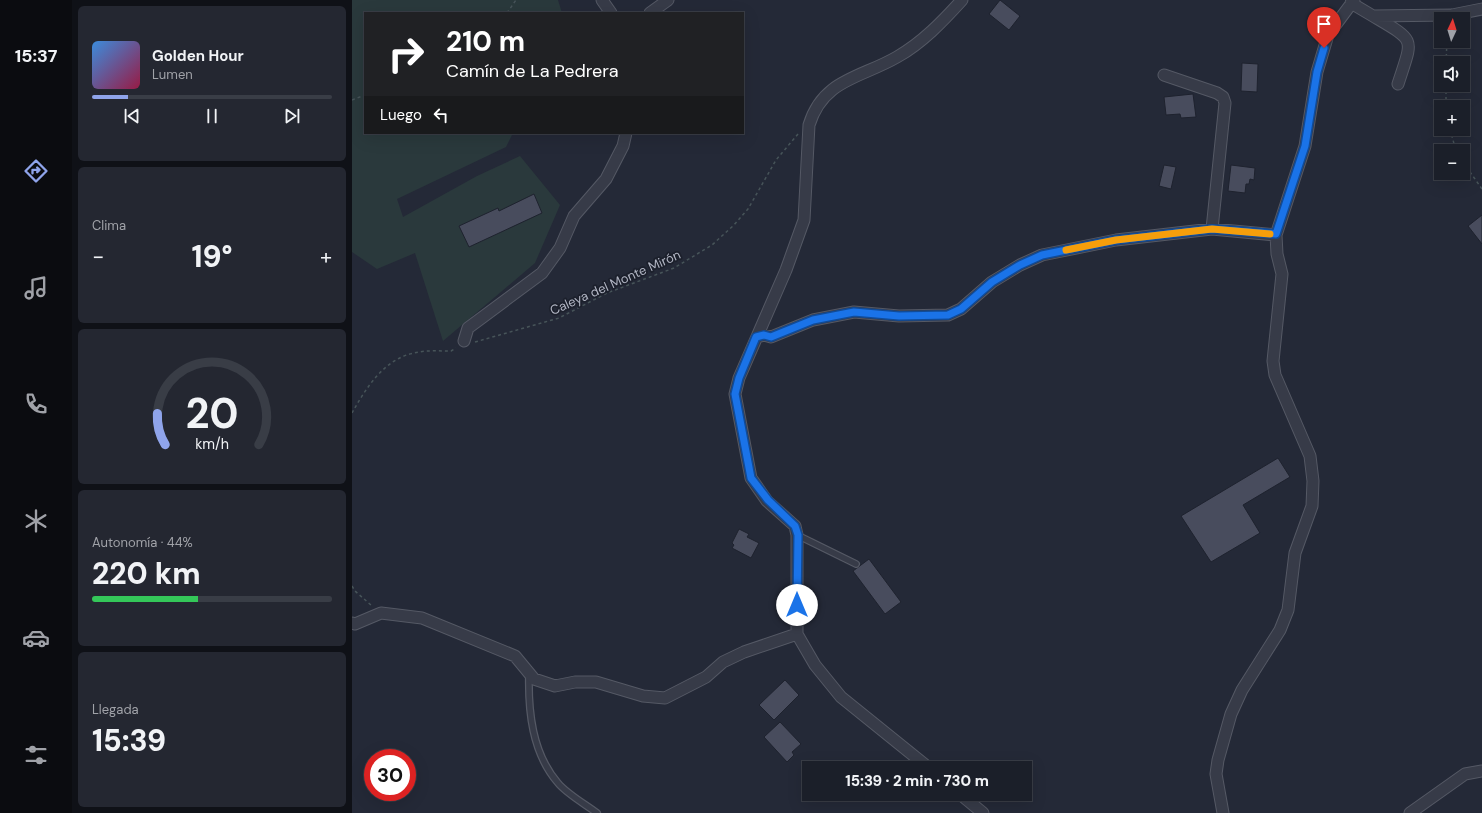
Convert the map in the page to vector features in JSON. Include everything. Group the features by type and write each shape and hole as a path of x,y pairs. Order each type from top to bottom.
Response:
{"street":[{"path":"602,0 610,12"},
{"path":"651,12 668,0"},
{"path":"919,761 841,697 815,665 797,634 798,535 795,526 768,500 751,478 735,394 739,378 786,270 804,220 809,125 813,113 827,93 840,83 897,57 912,47 949,15 962,0"},
{"path":"1222,813 1216,774 1218,760 1231,714 1242,690 1280,630 1288,610 1295,553 1312,506 1313,481 1310,456 1275,375 1273,361 1282,274 1277,254 1276,234 1305,146 1317,72 1328,35 1353,2 1403,34 1407,40 1410,47 1398,84"},
{"path":"1373,16 1452,15 1482,9"},
{"path":"1164,74 1217,93 1225,102 1212,229"},
{"path":"464,341 468,328 542,273 560,248 574,216 606,179 623,146 626,134"},
{"path":"756,337 764,335 771,337 813,320 854,312 899,316 948,315 961,309 992,282 1042,255 1116,240 1212,229 1276,234"},
{"path":"352,623 355,624 381,614 422,618 515,656 534,679 555,686 575,682 596,682 643,696 665,698 706,677 722,662 744,652 797,634"},
{"path":"1410,813 1466,774 1482,771"},
{"path":"968,801 983,813"}],"lane":[{"path":"798,535 856,564"},
{"path":"529,673 528,697 531,722 548,770 559,784 597,813"}],"path":[{"path":"508,12 516,0"},
{"path":"352,100 364,95"},
{"name":"Caleya del Monte Mirón","path":"464,341 475,342 559,318 607,293 674,268 712,245 734,225 748,209 776,160 798,134 809,125"},
{"path":"1470,172 1482,189"},
{"path":"352,413 377,375 398,358 415,353 451,351 464,341"},
{"path":"352,586 355,591 381,614"}],"shaded area":[{"path":"352,0 558,0 562,12 364,12 364,134 512,134 506,147 397,199 403,217 477,176 520,156 560,205 535,263 443,341 415,253 377,269 352,252"}],"building":[{"path":"1000,0 1020,16 1009,30 989,14"},
{"path":"1242,63 1258,64 1257,92 1241,91"},
{"path":"1193,94 1196,117 1181,118 1180,114 1166,115 1164,97"},
{"path":"1164,165 1176,167 1171,189 1159,186"},
{"path":"1231,165 1255,168 1254,180 1250,179 1249,184 1246,184 1245,193 1228,191"},
{"path":"534,194 542,213 469,247 459,226 498,208 499,211"},
{"path":"1482,215 1482,244 1468,226"},
{"path":"1278,458 1290,477 1243,505 1260,533 1211,562 1181,516"},
{"path":"739,529 749,534 747,537 759,543 751,558 732,548 734,545 732,543"},
{"path":"869,559 901,602 885,614 853,571"},
{"path":"785,680 799,695 774,720 759,705"},
{"path":"780,722 801,744 792,752 794,755 787,762 764,737"}],"slow traffic":[{"path":"1066,250 1116,240 1212,229 1270,234"}],"route":[{"path":"797,605 798,535 795,526 758,490 751,478 735,394 739,378 756,337 764,335 771,337 813,320 854,312 899,316 948,315 961,309 992,282 1020,265 1042,255 1116,240 1212,229 1260,234 1276,234 1305,146 1317,72 1324,48"}]}
